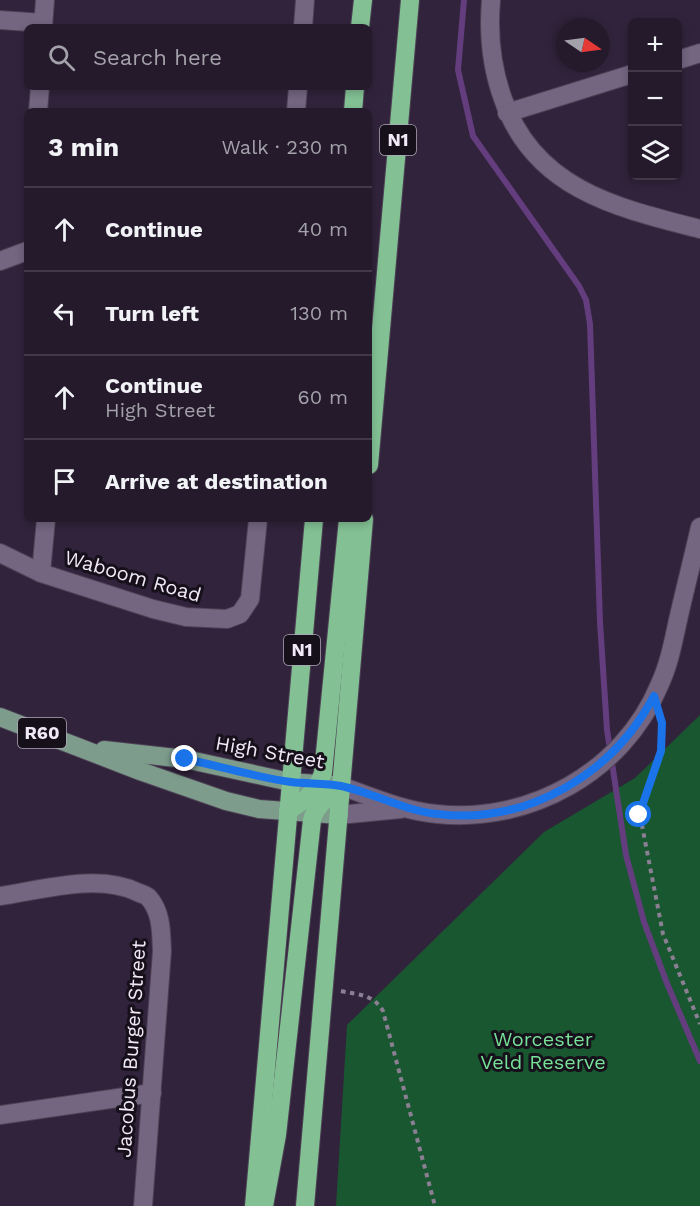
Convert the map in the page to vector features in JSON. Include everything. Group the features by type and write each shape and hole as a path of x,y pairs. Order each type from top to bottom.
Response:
{"highway":[{"path":"360,24 363,0"},
{"name":"N1","path":"372,418 410,0"},
{"path":"353,108 355,90"},
{"name":"N1","path":"254,1206 315,522"},
{"path":"288,811 320,784 326,754 348,522"},
{"path":"305,1206 364,522"},
{"path":"264,1206 277,1135 311,826 314,813 341,786"}],"main road":[{"name":"High Street","path":"0,717 140,771 226,801 260,809 339,815"},
{"name":"High Street","path":"84,748 185,759 290,782 341,786"}],"street":[{"path":"43,24 45,0"},
{"path":"303,24 305,0"},
{"path":"491,0 489,30 491,60 507,113 520,137 540,162 588,194 700,229"},
{"path":"0,20 34,24"},
{"path":"682,59 700,52"},
{"path":"507,113 628,76"},
{"path":"38,108 40,90"},
{"path":"296,108 298,90"},
{"path":"0,261 24,252"},
{"path":"41,573 46,522"},
{"name":"Waboom Road","path":"0,553 41,573 186,618 227,619 240,614 250,599 258,522"},
{"path":"341,786 405,808 437,814 466,815 510,810 527,805 566,789 599,766 634,729 654,696 668,664 700,527"},
{"path":"339,815 405,808"},
{"name":"Jacobus Burger Street","path":"0,896 89,882 128,887 149,897 160,918 162,951 143,1206"},
{"path":"0,1114 152,1093"}],"path":[{"path":"654,696 662,723 661,751 639,815 663,934 700,1024"},
{"path":"324,988 372,997 383,1011 435,1206"}],"green space":[{"name":"Worcester Veld Reserve","path":"700,715 700,1206 336,1206 347,1025 544,832 635,778"}],"waterway":[{"path":"464,0 458,70 473,136 579,286 586,300 590,324 600,622 607,730 626,855 644,922 700,1061"}],"route":[{"path":"185,759 290,782 341,786 405,808 437,814 487,814 510,810 547,798 581,779 617,749 645,714 654,696 662,723 661,751 639,815"}]}
